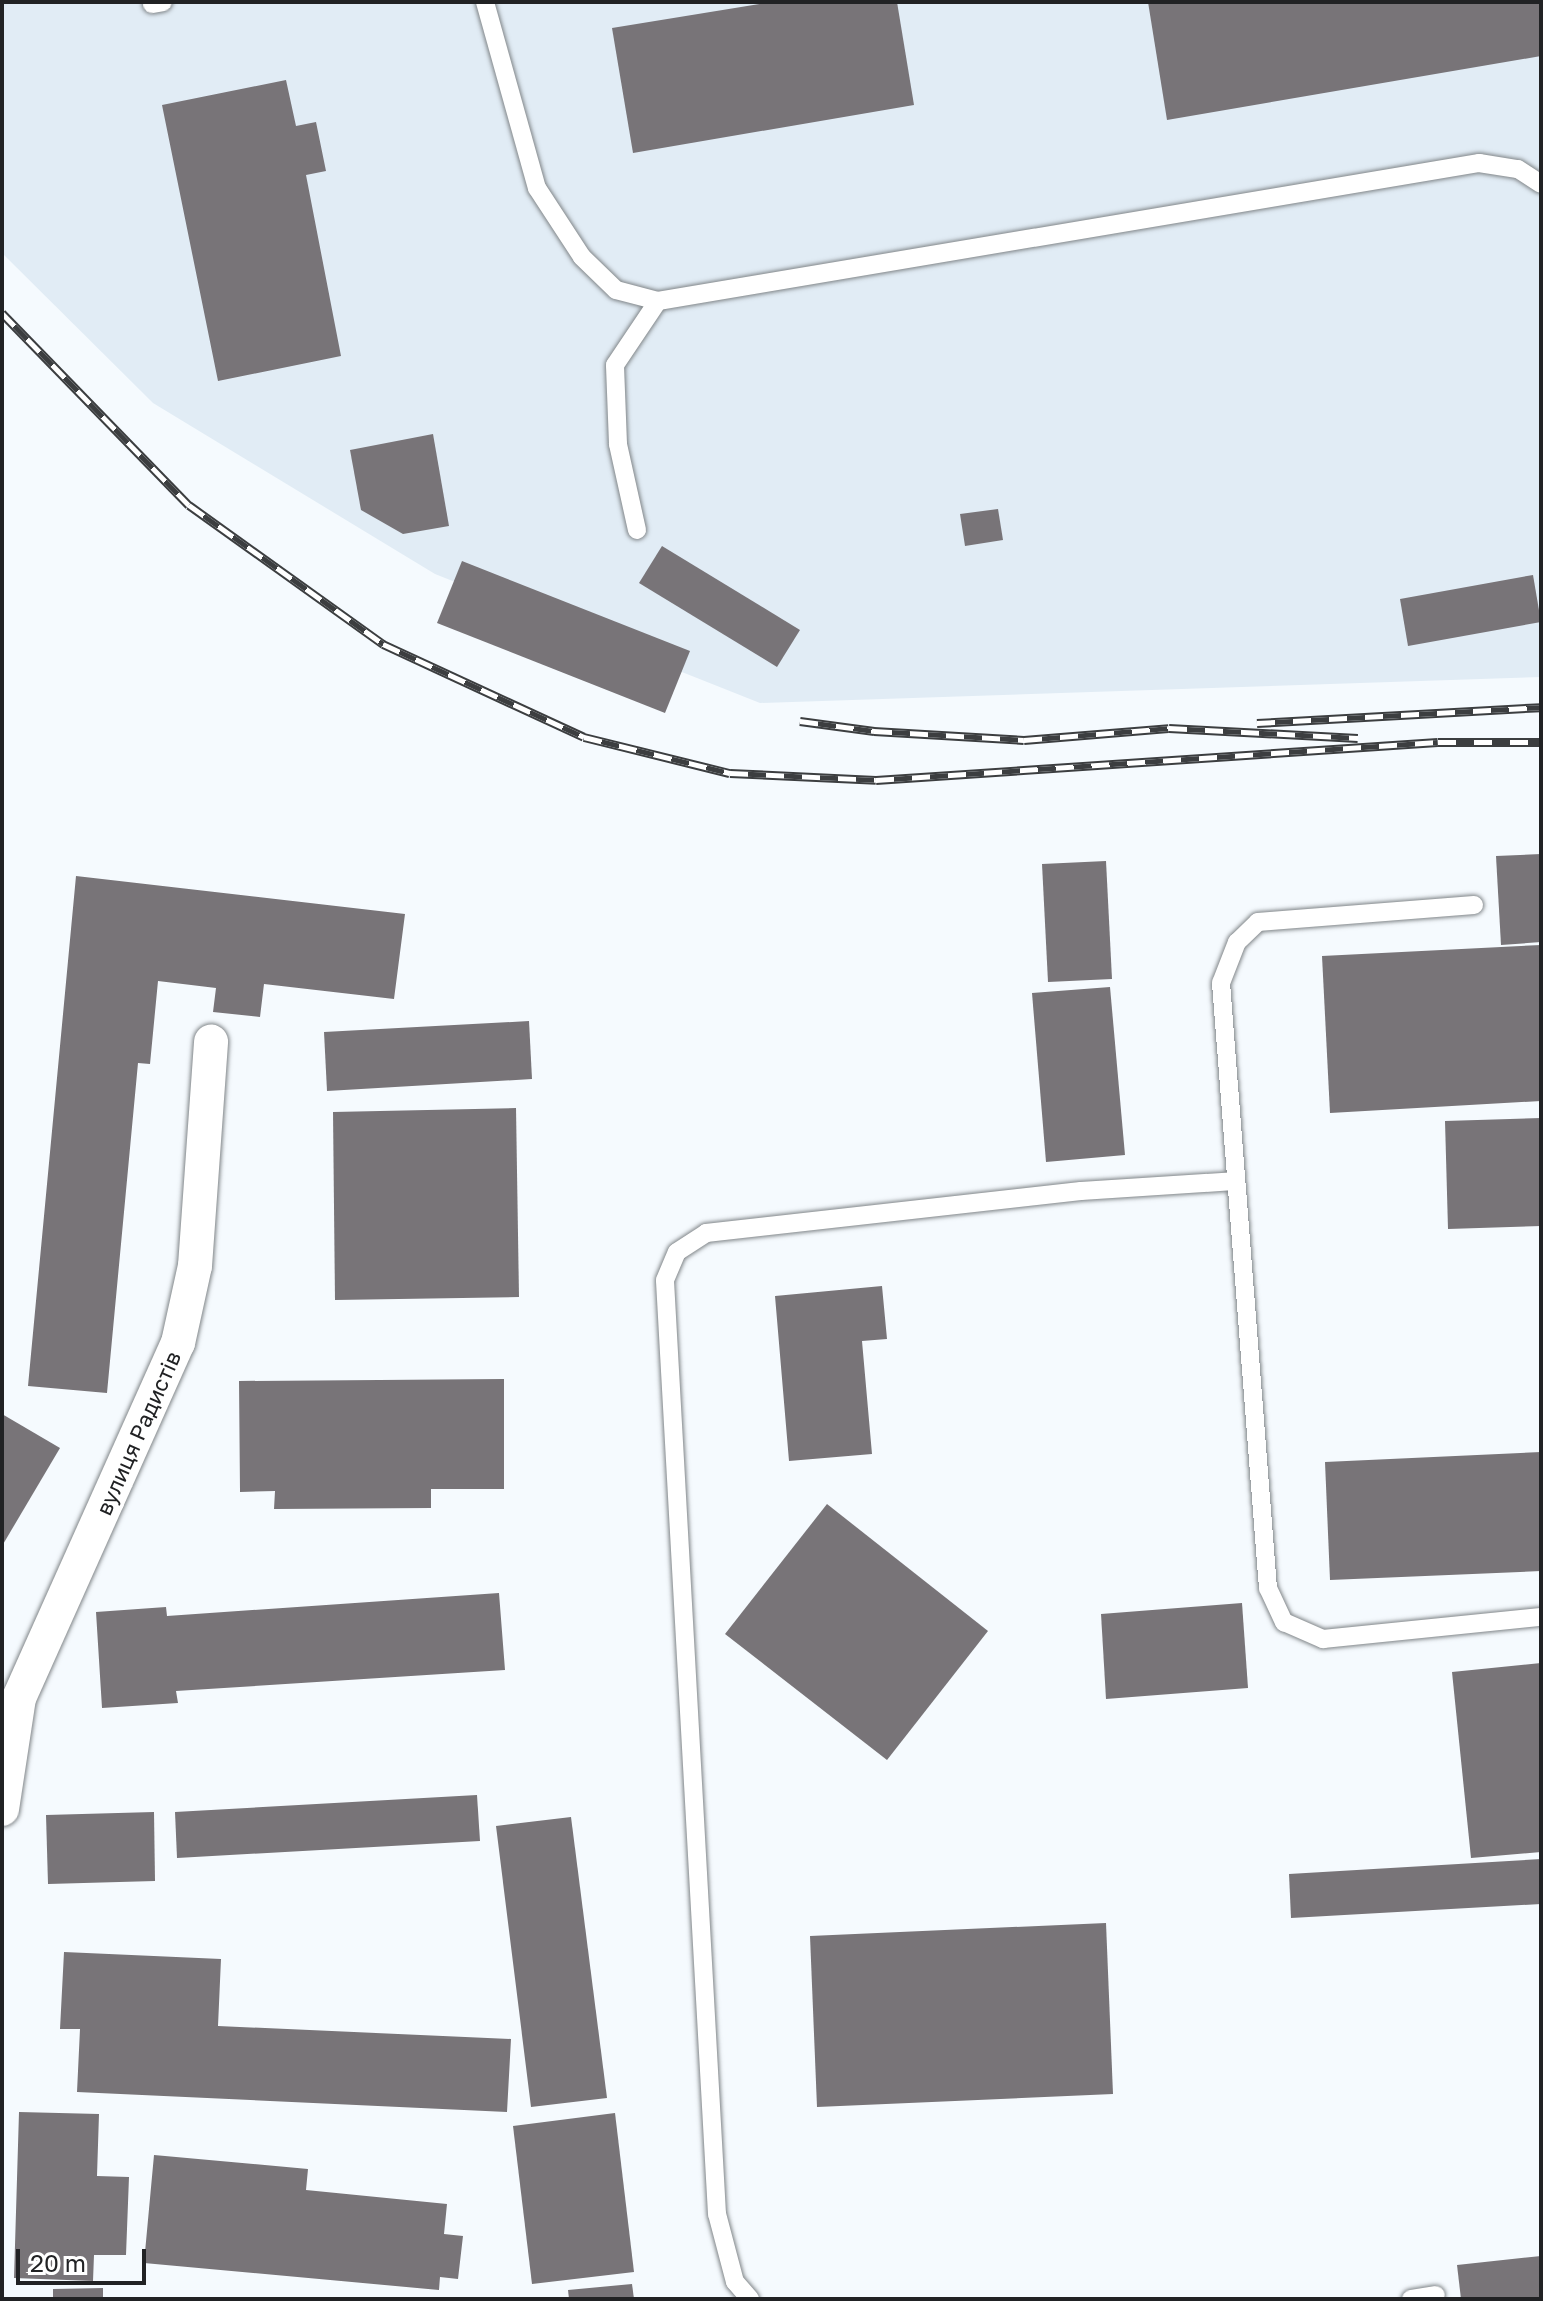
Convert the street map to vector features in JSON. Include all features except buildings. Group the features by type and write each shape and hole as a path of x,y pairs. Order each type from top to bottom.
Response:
{"street":[{"name":"вулиця Радистів","path":"2,1809 19,1698 178,1343 195,1266 211,1042"}],"lane":[{"path":"485,2 537,188 582,257 616,290 658,301 1479,163 1518,169 1541,184"},
{"path":"637,530 618,444 615,365 658,301"},
{"path":"1474,905 1258,922 1237,942 1221,983 1268,1588 1284,1622 1323,1639 1541,1617"},
{"path":"750,2299 735,2282 717,2214 665,1280 677,1252 706,1233 1081,1191 1234,1181"},
{"path":"1411,2299 1436,2295"}],"shaded area":[{"path":"2,2 1541,2 1541,677 760,703 435,574 153,403 2,253"}],"railway":[{"path":"2,313 189,505 383,644 584,737 730,773 876,780 1438,742 1541,742"},
{"path":"1257,723 1541,707"},
{"path":"800,721 874,731 1024,740 1169,728 1358,738"}]}
